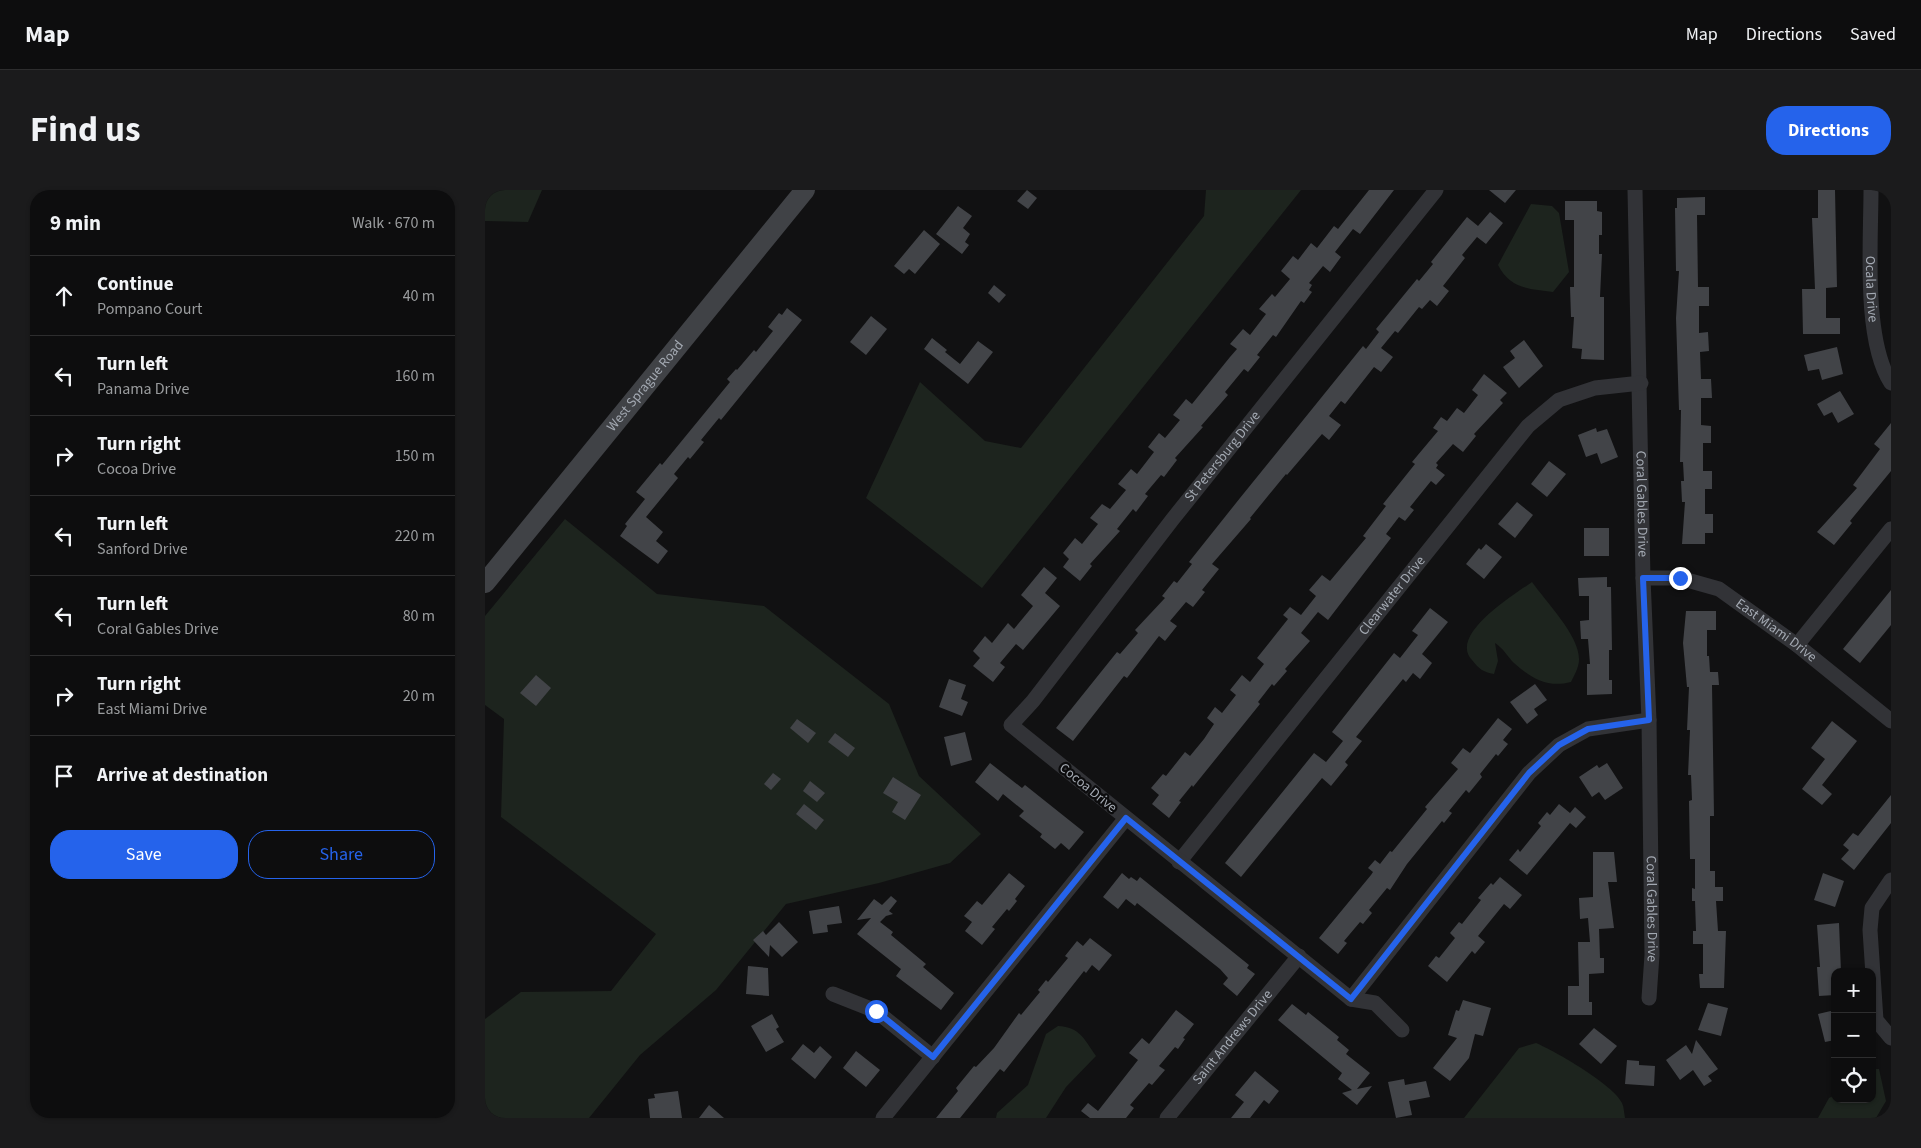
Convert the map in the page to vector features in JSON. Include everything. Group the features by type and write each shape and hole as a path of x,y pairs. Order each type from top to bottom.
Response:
{"street":[{"name":"West Sprague Road","path":"485,583 805,190"},
{"name":"St Petersburg Drive","path":"1011,725 1033,700 1178,513 1437,190"},
{"name":"Coral Gables Drive","path":"1635,190 1641,383 1643,578 1649,720 1652,955 1649,998"},
{"name":"Ocala Drive","path":"1871,190 1872,320 1877,352 1891,383"},
{"name":"Clearwater Drive","path":"1179,862 1528,426 1559,400 1595,388 1641,383"},
{"path":"1797,645 1891,529"},
{"name":"East Miami Drive","path":"1643,578 1680,578 1719,589 1797,645 1891,721"},
{"path":"1351,999 1529,773 1559,745 1588,729 1649,720"},
{"name":"Cocoa Drive","path":"1011,725 1351,999 1375,1003 1402,1030"},
{"path":"883,1118 1126,818"},
{"path":"1890,1038 1876,1020 1870,930 1872,908 1891,880"},
{"name":"Saint Andrews Drive","path":"1167,1118 1299,956"},
{"path":"833,994 876,1011 933,1057"}],"shaded area":[{"path":"485,190 542,190 528,222 485,221"},
{"path":"1206,190 1301,190 982,588 866,498 920,382 985,441 1021,448 1204,216"},
{"path":"1531,204 1552,206 1559,213 1569,272 1553,292 1521,286 1508,279 1498,265"},
{"path":"565,519 657,594 764,606 889,704 919,776 981,834 950,863 879,883 786,904 716,990 640,1055 589,1118 485,1118 485,1019 521,992 611,991 656,934 501,817 504,719 485,705 485,616"},
{"path":"1532,582 1574,640 1579,660 1571,682 1555,684 1534,678 1514,663 1495,643 1498,661 1494,674 1487,672 1481,670 1472,660 1467,650 1469,639 1476,627 1499,605"},
{"path":"1058,1026 1077,1031 1085,1039 1096,1056 1066,1087 1046,1118 996,1118 997,1113 1028,1085 1046,1034"},
{"path":"1536,1043 1556,1053 1608,1087 1622,1103 1625,1118 1464,1118 1519,1048"},
{"path":"1876,1069 1879,1069 1886,1101 1876,1118 1818,1118 1831,1097 1831,1103 1876,1103"}],"building":[{"path":"1027,190 1037,198 1028,209 1017,201"},
{"path":"1369,190 1394,190 1360,234 1353,229 1335,252 1341,257 1330,272 1323,266 1309,283 1312,285 1309,290 1312,292 1304,303 1301,301 1276,337 1273,335 1257,355 1260,357 1248,372 1244,369 1225,392 1228,395 1175,458 1177,460 1164,477 1161,475 1145,494 1148,496 1136,512 1133,509 1117,529 1120,531 1090,564 1092,566 1080,581 1063,567 1069,559 1063,553 1075,538 1082,544 1098,524 1090,518 1102,504 1110,509 1126,490 1118,484 1131,469 1137,474 1154,452 1148,447 1159,433 1165,438 1180,420 1173,415 1186,399 1192,404 1237,349 1230,344 1243,329 1250,335 1266,314 1259,309 1272,294 1275,297 1290,279 1281,271 1293,256 1298,260 1311,243 1317,248 1334,226 1338,229"},
{"path":"1489,190 1516,190 1505,203"},
{"path":"1818,190 1835,190 1837,287 1826,288 1826,318 1840,318 1840,334 1803,334 1802,289 1815,289 1812,218 1818,218"},
{"path":"1705,197 1705,215 1697,215 1698,287 1709,287 1709,306 1699,306 1699,333 1708,332 1709,351 1700,352 1701,379 1711,379 1712,398 1701,398 1701,425 1711,426 1711,443 1703,443 1703,471 1712,471 1712,489 1705,489 1705,514 1713,514 1713,533 1705,533 1705,544 1682,544 1685,502 1682,502 1681,481 1684,481 1683,462 1680,462 1681,410 1679,410 1676,318 1679,271 1676,271 1675,208 1677,208 1677,198"},
{"path":"1565,201 1597,201 1597,211 1602,212 1602,235 1599,235 1599,254 1602,254 1600,297 1604,297 1604,360 1581,359 1582,349 1572,348 1574,317 1571,317 1570,287 1574,287 1574,220 1565,220"},
{"path":"958,206 972,216 963,228 970,234 965,242 969,245 962,254 936,234"},
{"path":"1490,212 1503,223 1486,244 1477,237 1462,255 1465,258 1443,286 1449,291 1437,306 1430,300 1422,309 1419,307 1398,333 1395,331 1381,348 1393,357 1381,372 1374,367 1345,404 1341,401 1329,416 1341,425 1329,440 1322,434 1286,474 1251,519 1212,564 1219,569 1202,590 1205,592 1193,607 1186,602 1170,621 1177,626 1165,641 1159,636 1127,678 1124,676 1073,741 1056,728 1117,652 1120,654 1138,633 1135,630 1165,598 1162,596 1174,581 1177,583 1192,564 1189,562 1363,346 1366,349 1379,332 1376,329 1417,279 1419,281 1433,264 1431,262 1467,217 1478,226"},
{"path":"924,230 940,244 915,274 909,269 904,274 894,266"},
{"path":"994,285 1006,295 999,303 988,293"},
{"path":"787,308 802,320 721,420 719,418 701,440 704,442 690,459 688,457 674,474 678,478 646,517 663,532 656,541 668,551 658,564 620,536 627,526 625,524 645,499 636,492 660,463 662,465 730,382 727,379 754,350 756,352 773,331 768,327 779,313 782,315"},
{"path":"871,316 887,329 866,355 850,342"},
{"path":"932,338 960,364 978,341 993,352 968,384 924,349"},
{"path":"1524,340 1543,366 1519,388 1503,367 1515,358 1510,351"},
{"path":"1837,347 1843,374 1822,380 1819,369 1808,371 1804,355"},
{"path":"1484,374 1507,393 1500,400 1503,403 1474,434 1476,436 1463,452 1453,444 1436,463 1438,465 1436,468 1445,475 1436,485 1431,481 1410,507 1414,510 1405,521 1399,517 1386,534 1391,538 1328,620 1318,612 1301,633 1310,641 1285,669 1287,671 1274,686 1272,684 1258,702 1260,704 1193,787 1192,785 1179,801 1181,802 1169,818 1152,804 1159,795 1151,788 1163,774 1166,776 1185,752 1190,756 1204,739 1214,724 1207,718 1215,707 1222,713 1236,695 1230,690 1242,675 1250,682 1264,664 1257,658 1288,619 1283,615 1290,607 1301,615 1316,596 1309,590 1322,575 1330,581 1366,538 1363,536 1386,506 1383,504 1415,464 1412,462 1438,431 1433,428 1441,417 1447,421 1457,408 1464,413 1478,395 1472,390"},
{"path":"1840,391 1854,414 1838,423 1832,412 1824,416 1817,404"},
{"path":"1891,423 1891,471 1850,521 1852,523 1834,545 1817,532 1857,488 1853,485 1880,449 1874,444"},
{"path":"1596,428 1597,432 1607,429 1618,457 1601,464 1597,453 1586,457 1578,435"},
{"path":"1549,461 1566,474 1547,497 1531,484"},
{"path":"1517,502 1533,515 1515,538 1498,524"},
{"path":"1584,528 1609,528 1609,556 1584,556"},
{"path":"1486,544 1502,557 1484,579 1466,564 1479,548 1481,550"},
{"path":"1044,567 1057,578 1045,593 1060,606 1023,650 1016,644 1000,663 1005,667 993,682 973,666 980,658 973,651 985,636 992,643 1008,623 1014,629 1033,606 1021,595"},
{"path":"1607,577 1607,587 1611,587 1612,650 1609,650 1609,680 1612,680 1612,694 1587,695 1587,664 1590,664 1588,639 1581,639 1580,621 1589,620 1589,596 1579,596 1578,578"},
{"path":"1891,590 1891,625 1860,663 1843,649"},
{"path":"1430,608 1448,622 1422,654 1432,663 1420,679 1413,673 1406,682 1403,679 1356,737 1362,741 1345,762 1348,765 1331,786 1322,778 1241,877 1225,863 1314,753 1326,762 1343,741 1332,732 1394,653 1400,658 1418,635 1412,631"},
{"path":"1686,611 1716,611 1716,630 1707,630 1707,656 1709,656 1710,672 1718,672 1719,685 1712,685 1714,816 1710,816 1710,871 1715,871 1715,887 1723,887 1723,901 1716,901 1718,931 1726,931 1724,988 1700,988 1699,974 1703,974 1703,944 1693,944 1693,931 1696,931 1695,901 1692,901 1692,888 1695,889 1695,859 1690,859 1689,801 1692,800 1691,775 1688,775 1690,730 1687,730 1689,687 1687,687 1683,643"},
{"path":"536,675 551,688 536,706 520,693"},
{"path":"949,679 966,685 961,699 968,702 962,716 939,707"},
{"path":"1535,684 1547,700 1534,709 1538,715 1527,724 1510,702"},
{"path":"1498,718 1512,729 1503,740 1508,744 1498,756 1496,754 1480,774 1482,777 1469,793 1466,790 1449,811 1452,813 1444,823 1442,821 1407,864 1390,890 1387,888 1369,910 1372,913 1363,924 1360,922 1344,941 1347,943 1338,954 1319,938 1371,875 1373,872 1368,868 1375,860 1380,864 1390,851 1392,852 1427,809 1425,807 1458,769 1451,763 1463,748 1470,753"},
{"path":"797,719 816,733 808,743 790,728"},
{"path":"1832,721 1857,741 1822,785 1832,794 1822,805 1802,789 1825,759 1811,748"},
{"path":"965,732 972,760 951,766 944,737"},
{"path":"835,733 855,748 848,757 828,742"},
{"path":"990,763 1022,788 1025,785 1084,832 1069,850 1061,843 1055,849 1040,837 1042,834 1019,816 1024,811 1003,794 998,801 975,782"},
{"path":"1607,763 1623,788 1605,800 1599,792 1592,797 1579,777 1597,765 1599,768"},
{"path":"773,773 781,779 771,790 764,784"},
{"path":"893,777 921,795 905,820 892,812 898,802 883,793"},
{"path":"810,781 825,793 817,802 803,791"},
{"path":"1891,795 1891,823 1854,870 1841,859 1849,850 1843,845 1853,833 1858,836"},
{"path":"804,804 824,820 816,830 796,814"},
{"path":"1559,804 1570,813 1575,807 1586,817 1576,828 1570,823 1527,875 1509,860 1518,849 1520,852 1541,826 1538,823 1547,812 1550,815"},
{"path":"1593,852 1614,852 1617,882 1608,882 1614,928 1599,929 1600,958 1604,958 1604,973 1589,974 1589,1002 1592,1002 1592,1015 1568,1015 1568,986 1579,986 1578,942 1590,942 1588,918 1580,919 1579,898 1593,897"},
{"path":"1009,873 1025,886 1009,911 1007,909 992,927 995,929 982,945 965,931 972,922 964,916 977,901 982,905"},
{"path":"1122,873 1129,879 1131,877 1137,881 1140,877 1249,965 1247,968 1255,974 1237,996 1223,984 1228,978 1220,969 1137,903 1135,906 1126,899 1118,909 1103,897"},
{"path":"1823,873 1844,881 1835,907 1814,900"},
{"path":"1500,877 1522,895 1510,909 1504,904 1478,936 1485,942 1475,954 1472,951 1447,982 1428,966 1436,956 1439,958 1455,938 1450,933 1459,922 1462,924 1481,900 1478,898 1491,883 1493,885"},
{"path":"891,896 897,901 889,911 893,914 886,916 880,922 893,932 891,935 926,964 923,967 954,993 941,1010 896,976 901,969 857,934 871,918 857,920 874,899 882,905"},
{"path":"839,906 842,923 827,925 828,932 813,934 809,911"},
{"path":"779,922 798,942 782,957 770,945 769,957 753,940 763,931 766,935"},
{"path":"1839,923 1841,968 1831,968 1831,995 1819,996 1817,967 1820,967 1817,925"},
{"path":"1090,938 1112,955 1099,971 1092,965 1086,973 1084,971 1004,1072 1000,1069 960,1118 936,1118 958,1091 956,1088 974,1066 976,1067 994,1048 1019,1013 1021,1015 1040,992 1038,990 1046,980 1048,982 1068,958 1065,956 1077,941 1083,946"},
{"path":"748,966 768,968 769,996 746,994"},
{"path":"1463,1000 1491,1008 1483,1036 1475,1034 1469,1058 1450,1081 1433,1068 1457,1038 1448,1035 1456,1010 1459,1011"},
{"path":"1708,1003 1728,1008 1721,1036 1698,1030"},
{"path":"1292,1004 1306,1015 1308,1012 1339,1037 1337,1040 1349,1050 1346,1054 1370,1073 1357,1089 1372,1086 1357,1105 1342,1093 1352,1090 1338,1079 1342,1073 1278,1020"},
{"path":"1176,1010 1194,1024 1183,1038 1185,1039 1178,1049 1175,1047 1159,1066 1165,1070 1152,1085 1149,1083 1130,1105 1134,1108 1126,1118 1090,1118 1081,1111 1088,1103 1098,1111 1138,1060 1129,1053 1142,1038 1149,1044"},
{"path":"1831,1011 1831,1041 1825,1042 1818,1014"},
{"path":"772,1014 779,1027 776,1029 784,1042 766,1052 751,1026"},
{"path":"1594,1028 1617,1046 1601,1064 1579,1044"},
{"path":"1696,1040 1718,1069 1708,1076 1712,1081 1704,1086 1693,1070 1680,1080 1666,1060 1686,1045 1692,1054"},
{"path":"803,1044 814,1053 820,1046 832,1057 815,1079 791,1059"},
{"path":"856,1051 880,1070 866,1087 843,1068"},
{"path":"1627,1060 1639,1061 1639,1065 1655,1066 1654,1086 1625,1084"},
{"path":"1255,1071 1279,1091 1269,1104 1264,1100 1250,1118 1231,1118 1244,1102 1235,1095"},
{"path":"1404,1079 1405,1085 1426,1081 1430,1097 1409,1101 1412,1115 1396,1118 1388,1082"},
{"path":"678,1091 682,1118 650,1118 648,1099 655,1098 654,1094"},
{"path":"709,1105 724,1118 699,1118"}],"route":[{"path":"876,1011 933,1057 1126,818 1351,999 1529,773 1559,745 1588,729 1649,720 1643,578 1680,578"}]}
